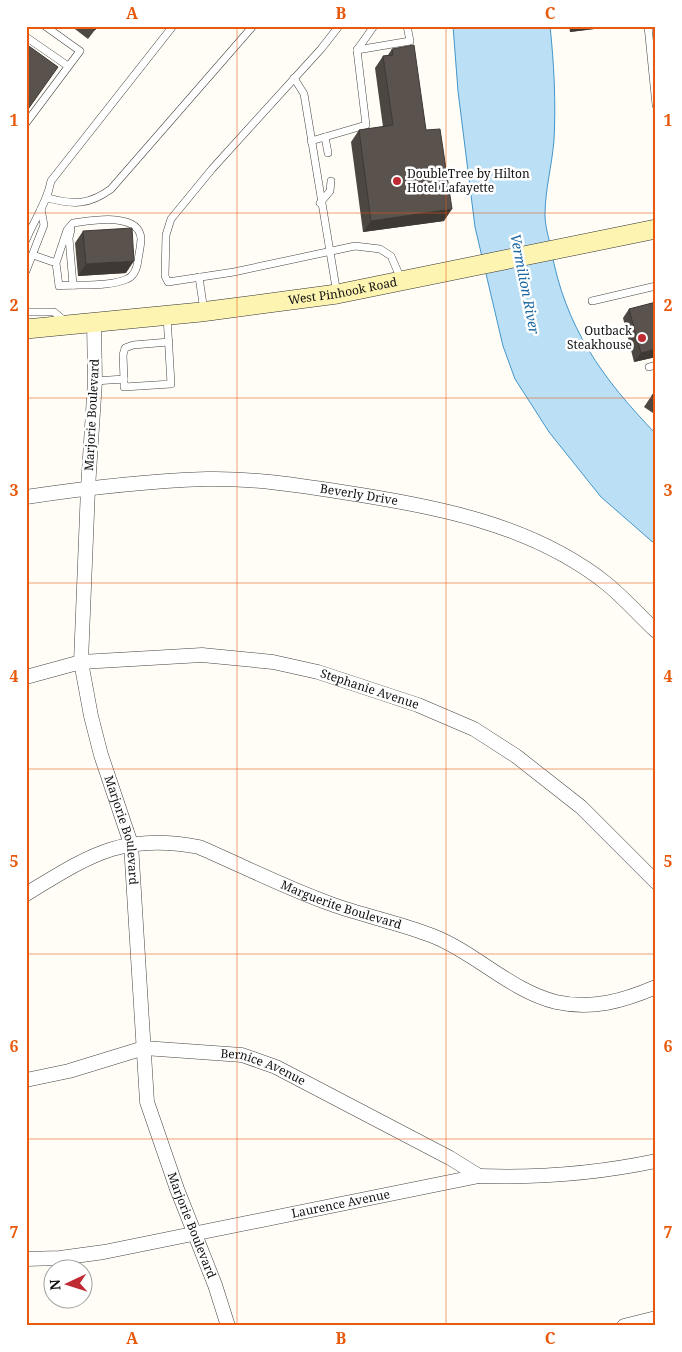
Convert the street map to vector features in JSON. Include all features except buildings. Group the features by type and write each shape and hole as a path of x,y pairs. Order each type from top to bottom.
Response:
{"main road":[{"name":"West Pinhook Road","path":"26,328 204,311 337,294 656,229"}],"street":[{"name":"Marjorie Boulevard","path":"94,322 95,381 88,488 81,662 101,755 131,844 135,934 147,1102 158,1138 194,1235 215,1285 228,1326"},
{"name":"Beverly Drive","path":"26,497 88,488 208,479 284,482 408,502 481,521 542,545 607,584 656,631"},
{"name":"Stephanie Avenue","path":"26,677 81,662 202,654 238,657 318,672 418,705 474,729 545,776 581,808 656,882"},
{"name":"Marguerite Boulevard","path":"26,894 88,859 115,847 131,844 170,843 198,847 331,904 432,936 524,988 556,1002 605,1004 632,997 656,987"},
{"name":"Bernice Avenue","path":"26,1080 69,1071 144,1048 224,1052 242,1055 276,1067 442,1153 479,1176"},
{"name":"Laurence Avenue","path":"26,1259 69,1257 194,1235 479,1176 531,1176 587,1171 656,1161"},
{"path":"624,1326 656,1318"}],"lane":[{"path":"26,123 80,51 45,26"},
{"path":"26,240 34,220 48,198 51,182 173,26"},
{"path":"48,198 65,202 81,202 97,199 111,189 253,26"},
{"path":"339,26 212,169 171,219 166,235 165,276 168,282 200,277 264,266 329,250 355,246 380,249 391,256 402,280"},
{"path":"310,141 366,124 356,50 374,26"},
{"path":"356,50 410,41 407,26"},
{"path":"648,26 656,105"},
{"path":"26,36 68,66"},
{"path":"294,78 304,94 320,203 337,294"},
{"path":"325,137 328,153"},
{"path":"320,203 330,191 331,182"},
{"path":"26,272 44,225 41,209"},
{"path":"111,218 124,220 136,229 141,236 136,270 130,279 118,282 59,286 56,263 67,230 73,223 111,218"},
{"path":"26,224 34,220"},
{"path":"73,223 69,238 73,285"},
{"path":"33,255 56,263"},
{"path":"200,277 204,311"},
{"path":"592,301 656,286"},
{"path":"26,312 54,312 68,324"},
{"path":"167,315 169,342 171,384 124,387 123,355 125,348 133,345 169,342"},
{"path":"95,381 124,379"}],"water":[{"name":"Vermilion River","path":"453,26 550,26 555,112 552,159 545,206 547,232 557,277 576,327 603,371 656,434 656,545 601,497 549,432 515,379 503,346 475,227 458,91"}],"place":[{"name":"DoubleTree by Hilton Hotel Lafayette","path":"397,181"},
{"name":"Outback Steakhouse","path":"642,338"}]}
